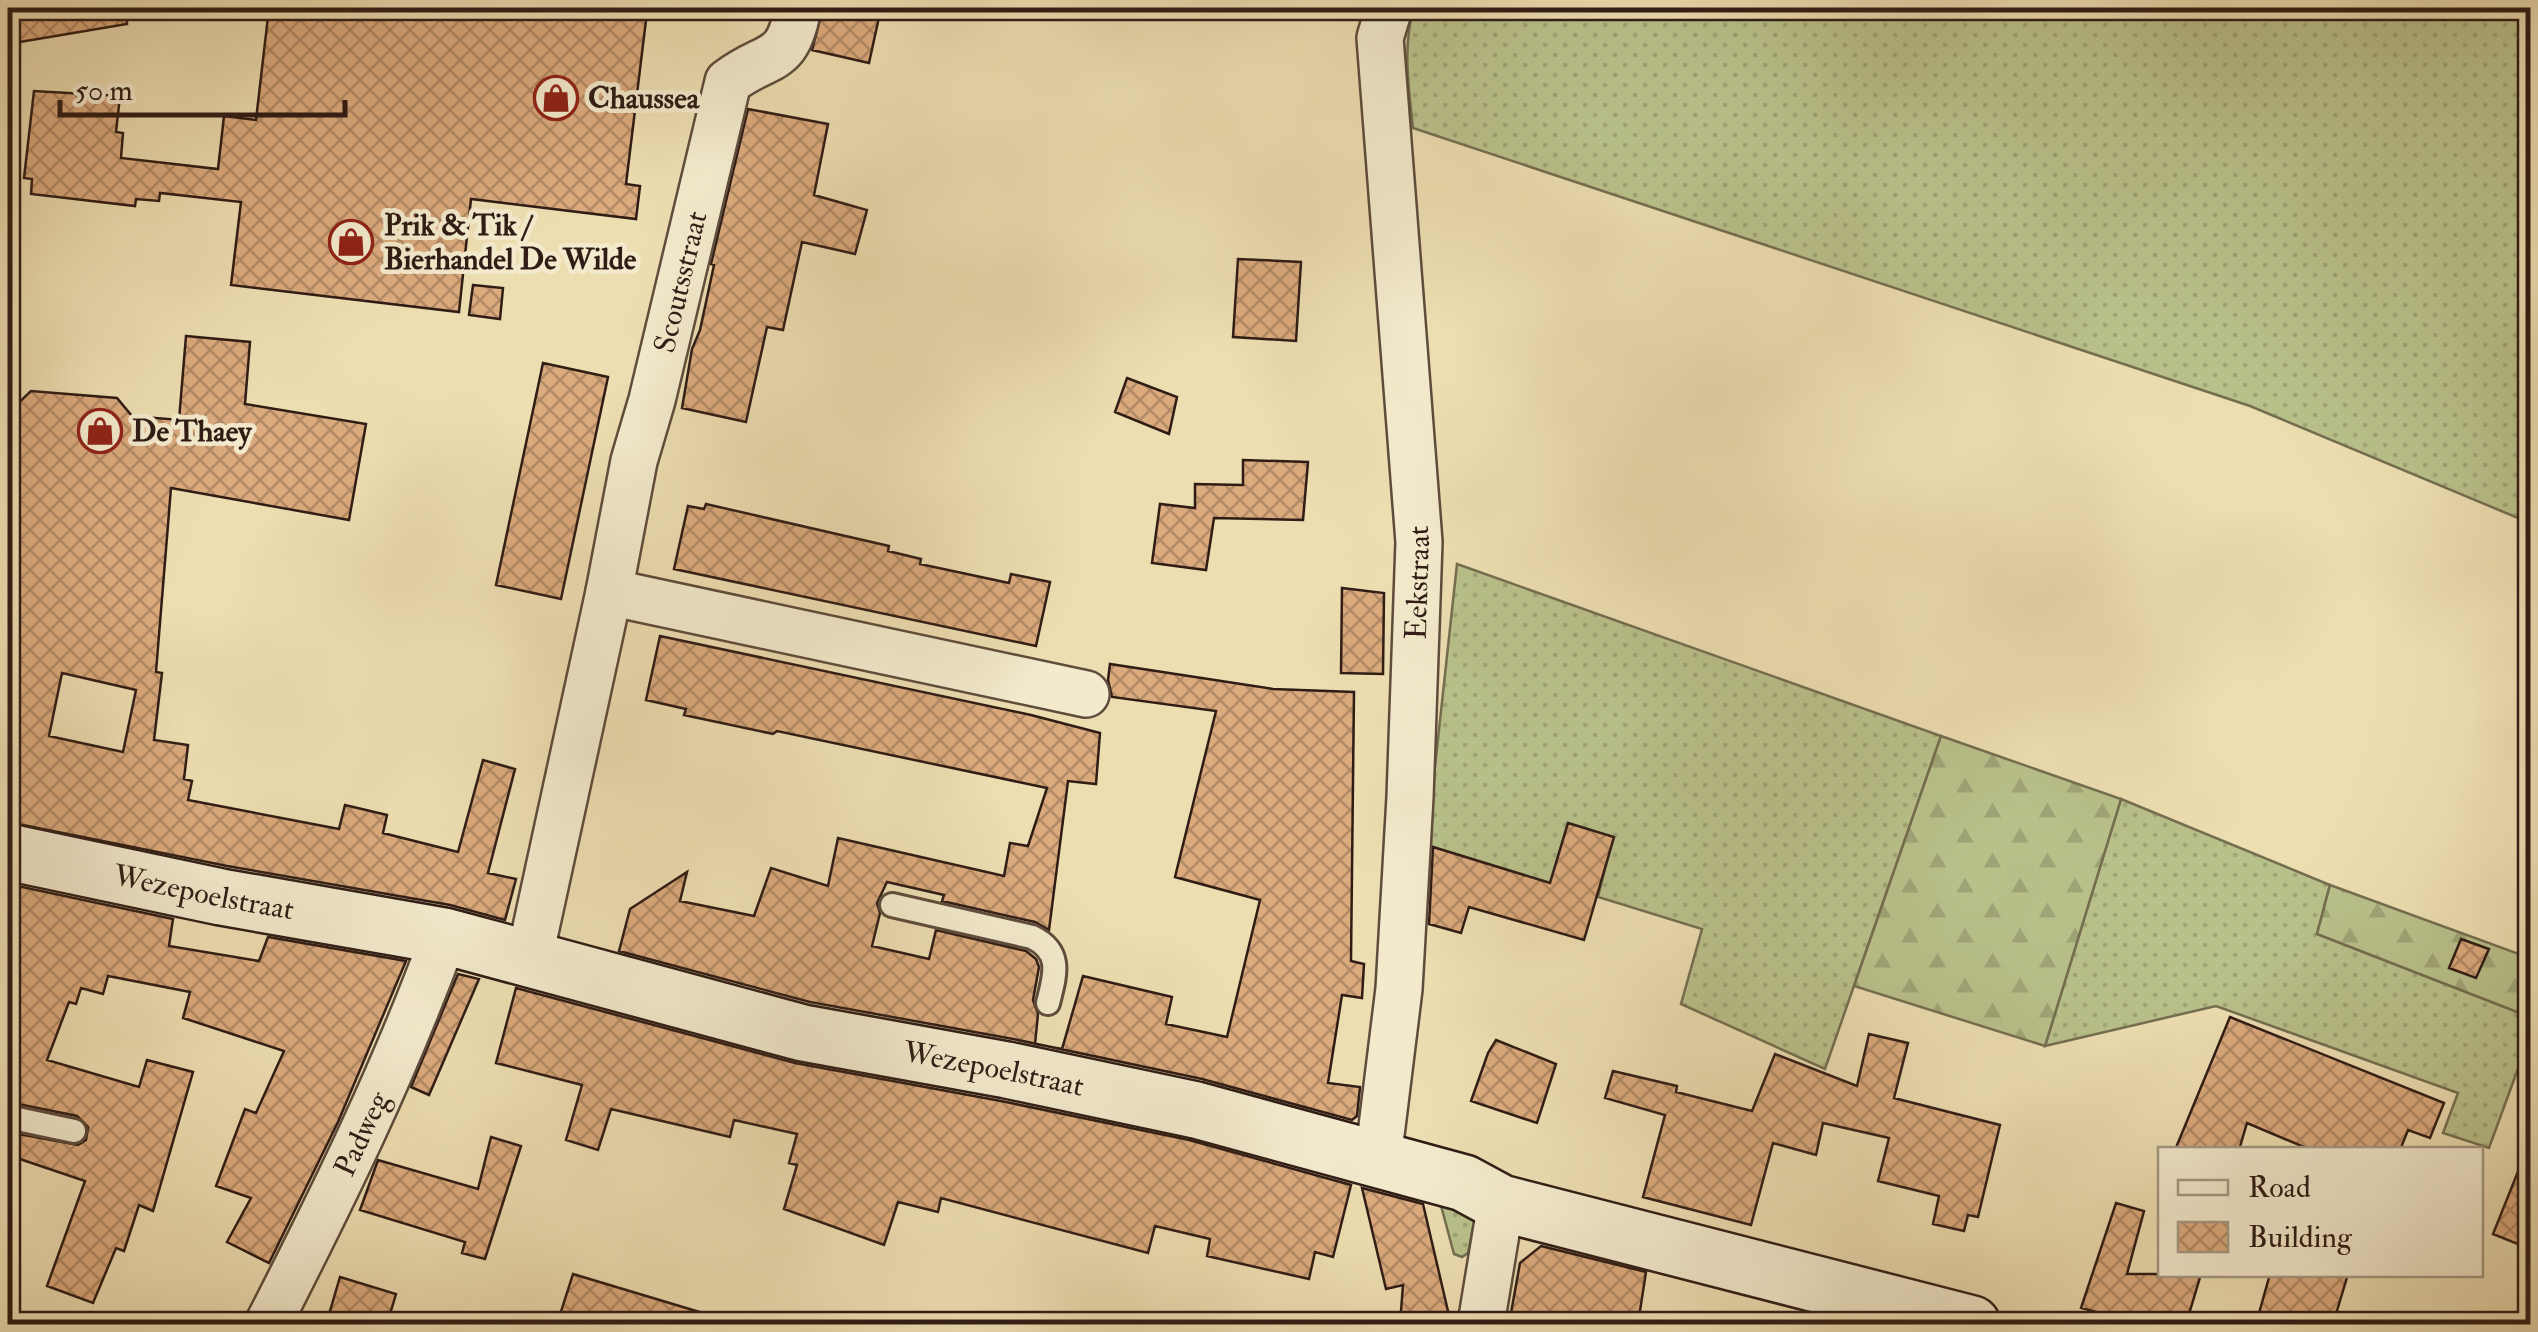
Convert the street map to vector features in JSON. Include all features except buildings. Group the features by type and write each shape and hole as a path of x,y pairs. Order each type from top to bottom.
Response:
{"street":[{"name":"Scoutsstraat","path":"528,960 610,592 634,462 728,82 748,67 772,59 792,38 798,8"},
{"name":"Eekstraat","path":"1378,1159 1399,989 1419,542 1380,38 1389,8"},
{"path":"610,592 1086,694"},
{"name":"Wezepoelstraat","path":"8,852 222,897 444,936 802,1033 1034,1064 1464,1183 1501,1203 1972,1324"},
{"name":"Padweg","path":"268,1324 355,1154 444,936"},
{"path":"1480,1324 1501,1203"}],"lane":[{"path":"892,905 1044,943 1057,968 1048,1003"},
{"path":"8,1117 74,1131"}],"green space":[{"path":"1414,8 2530,8 2530,523 2250,406 1413,128 1407,52"},
{"path":"1457,564 1941,736 1825,1069 1681,1004 1702,929 1598,897 1613,837 1568,823 1550,883 1432,847 1427,840"},
{"path":"1941,736 2121,799 2045,1046 1854,986"},
{"path":"2121,799 2330,885 2317,934 2530,1017 2530,1036 2489,1148 2443,1133 2458,1093 2216,1006 2045,1046"},
{"path":"2330,885 2530,958 2530,1017 2317,934"},
{"path":"1440,1202 1476,1214 1468,1253 1462,1257 1454,1254"}],"place":[{"name":"Chaussea","path":"556,98"},
{"name":"Prik & Tik / Bierhandel De Wilde","path":"351,242"},
{"name":"De Thaey","path":"100,431"}]}
